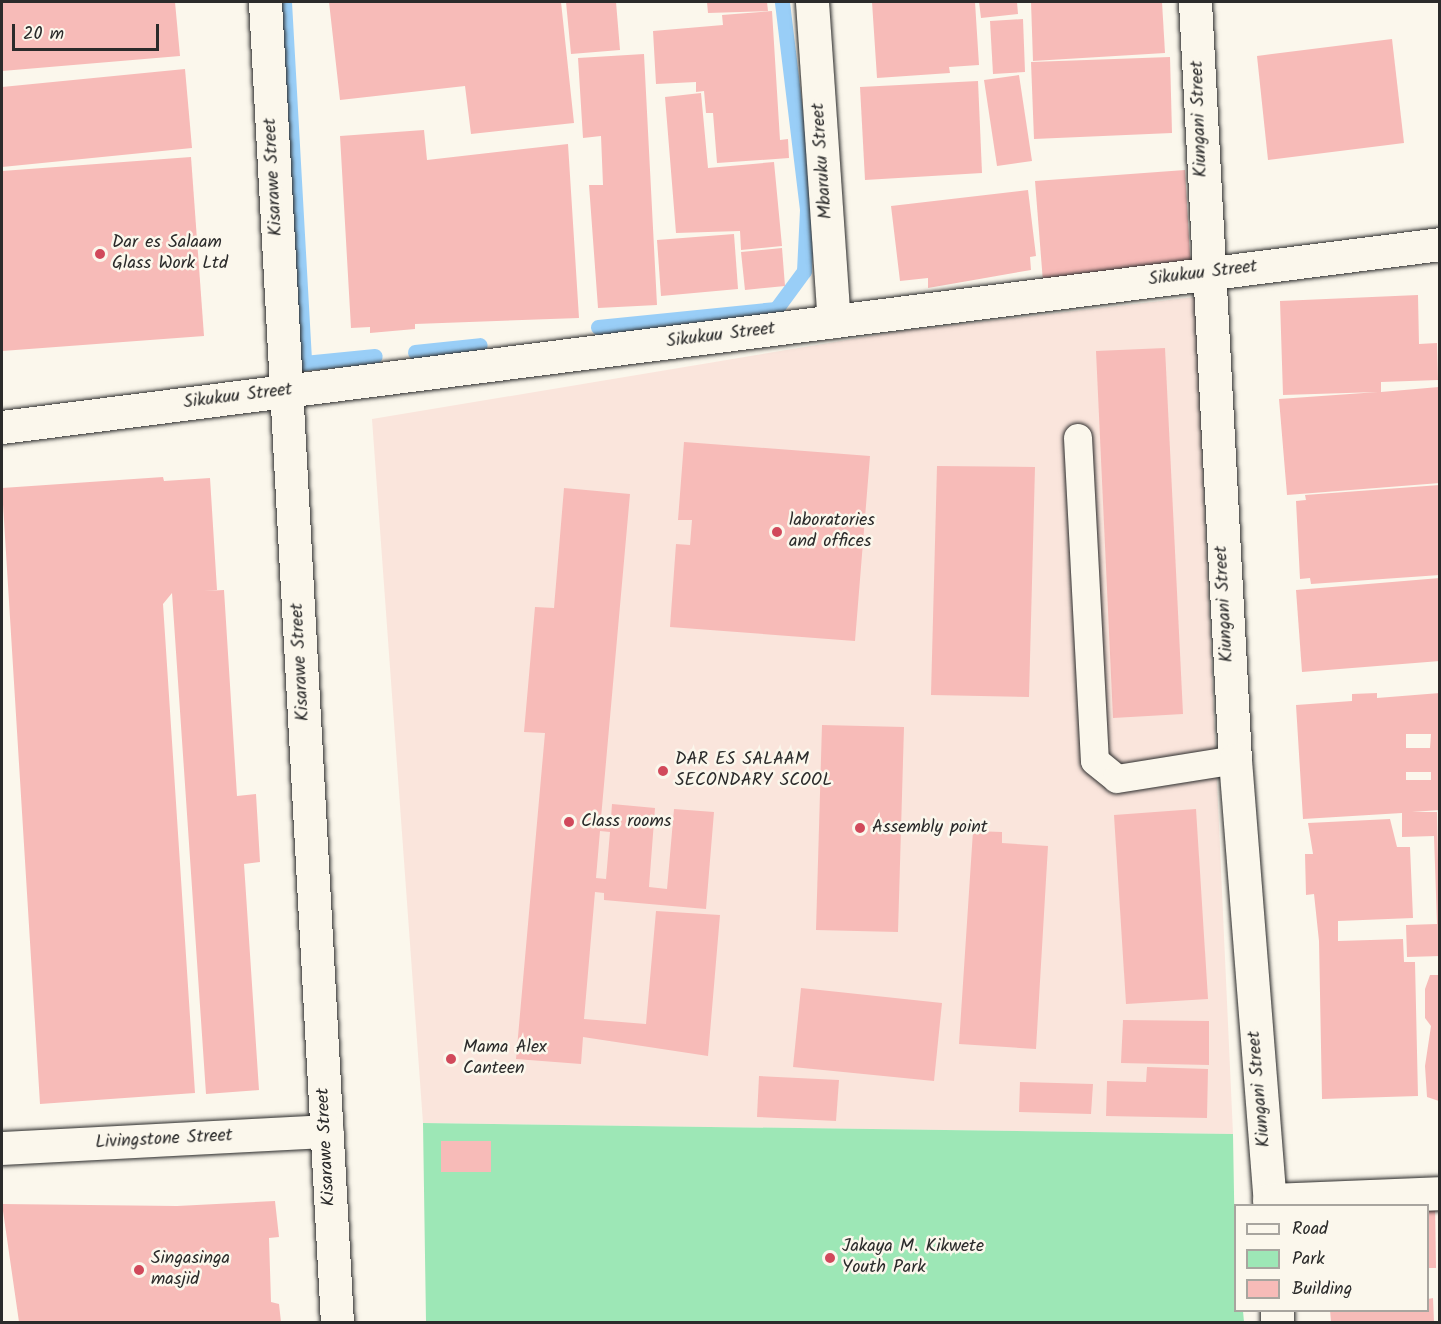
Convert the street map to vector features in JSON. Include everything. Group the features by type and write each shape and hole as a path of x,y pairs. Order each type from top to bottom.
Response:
{"street":[{"name":"Kisarawe Street","path":"265,2 337,1323"},
{"name":"Mbaruku Street","path":"812,2 834,321"},
{"name":"Kiungani Street","path":"1195,2 1206,273 1234,760 1269,1203"},
{"name":"Sikukuu Street","path":"2,427 1440,244"},
{"name":"Livingstone Street","path":"2,1148 327,1131"},
{"path":"1269,1203 1440,1193"}],"lane":[{"path":"1078,438 1095,761 1118,779 1234,760"}],"shaded area":[{"name":"DAR ES SALAAM SECONDARY SCOOL","path":"1195,297 1233,1134 423,1123 372,419 901,331"}],"green space":[{"name":"Jakaya M. Kikwete Youth Park","path":"423,1123 1233,1134 1234,1312 1243,1312 1244,1322 426,1322"}],"building":[{"path":"2,2 175,2 180,56 2,71"},
{"path":"329,2 561,2 574,123 471,134 465,86 340,100"},
{"path":"566,2 616,2 620,50 571,54"},
{"path":"707,2 767,2 768,11 708,13"},
{"path":"872,2 975,2 979,65 949,67 950,73 877,78"},
{"path":"979,2 1017,2 1018,14 981,18"},
{"path":"1031,2 1162,2 1165,53 1033,61"},
{"path":"772,11 780,140 788,139 789,158 717,163 713,113 706,113 704,91 696,92 696,82 656,84 653,31 723,25 722,15"},
{"path":"1023,19 1025,72 993,74 990,21"},
{"path":"1392,39 1404,143 1268,160 1257,56"},
{"path":"644,54 657,305 598,308 589,185 603,185 601,136 583,138 578,58"},
{"path":"1170,57 1172,133 1034,139 1031,62"},
{"path":"185,69 192,148 2,167 2,87"},
{"path":"1019,75 1032,161 997,166 984,80"},
{"path":"978,81 982,173 865,180 860,87"},
{"path":"701,93 708,168 774,162 782,246 741,250 740,231 676,233 665,97"},
{"path":"424,130 427,160 568,144 579,318 415,324 415,329 370,333 370,327 351,328 340,136"},
{"name":"Dar es Salaam Glass Work Ltd","path":"191,157 204,336 2,351 2,171"},
{"path":"1185,170 1191,271 1043,282 1035,181"},
{"path":"1028,190 1036,256 1030,257 1031,270 928,288 928,278 900,281 891,206"},
{"path":"734,234 738,289 661,296 657,240"},
{"path":"782,248 785,286 745,290 741,252"},
{"path":"1418,295 1419,344 1437,343 1438,380 1381,382 1381,392 1439,387 1440,483 1287,495 1279,399 1378,392 1283,395 1280,301"},
{"path":"1165,348 1183,714 1113,718 1096,351"},
{"name":"laboratories and offices","path":"684,442 870,456 855,641 670,627 676,544 690,545 692,520 678,520"},
{"path":"937,466 1035,467 1029,697 931,695"},
{"path":"163,477 164,481 210,478 217,590 204,591 224,590 237,796 256,794 260,862 244,864 259,1090 206,1094 172,593 163,604 195,1093 40,1104 2,488"},
{"path":"1440,485 1440,575 1311,584 1310,578 1300,579 1296,501 1306,500 1305,495"},
{"name":"Class rooms","path":"564,488 630,494 601,818 611,818 612,804 655,808 649,887 667,889 674,809 714,812 706,909 604,900 604,893 595,892 584,1019 646,1024 656,911 720,915 708,1056 583,1037 581,1064 516,1059 545,733 524,732 535,607 554,608","holes":["600,831 610,832 606,879 596,878"]},
{"path":"1440,578 1440,661 1302,672 1296,590"},
{"path":"1377,693 1377,698 1440,693 1440,810 1412,812 1437,812 1440,956 1407,957 1406,925 1437,924 1434,836 1402,837 1402,813 1303,819 1296,705 1352,701 1352,694","holes":["1406,734 1431,734 1430,748 1406,748","1406,772 1431,772 1431,780 1406,780"]},
{"name":"Assembly point","path":"822,725 904,727 898,932 816,930"},
{"path":"1196,809 1208,999 1126,1004 1114,815"},
{"path":"1390,819 1397,847 1410,847 1413,918 1338,921 1338,941 1403,939 1404,962 1415,962 1418,1096 1322,1099 1319,941 1314,894 1306,895 1305,854 1313,854 1308,823"},
{"path":"973,831 1002,832 1002,843 1048,846 1036,1049 959,1044"},
{"path":"1430,975 1440,975 1440,1109 1439,1101 1427,1097 1425,1066 1431,1026 1425,1018 1425,989"},
{"path":"801,988 942,1003 934,1081 793,1067"},
{"path":"1123,1020 1209,1021 1209,1065 1121,1063"},
{"path":"1147,1067 1208,1069 1207,1118 1106,1116 1107,1081 1146,1082"},
{"path":"759,1076 839,1080 836,1121 757,1117"},
{"path":"1020,1082 1093,1084 1091,1114 1019,1112"},
{"path":"441,1141 491,1141 491,1172 441,1172"},
{"name":"Singasinga masjid","path":"275,1201 279,1237 269,1238 271,1302 279,1304 281,1322 19,1322 2,1204 177,1206"},
{"path":"1435,1202 1436,1268 1429,1268 1429,1205"},
{"path":"1433,1298 1434,1322 1331,1322 1330,1312 1429,1312 1429,1299"}],"waterway":[{"path":"284,2 304,363 375,356"},
{"path":"598,327 776,309 804,271 807,209 782,2"},
{"path":"415,352 480,345"}],"place":[{"name":"Dar es Salaam Glass Work Ltd","path":"100,254"},
{"name":"laboratories and offices","path":"777,532"},
{"name":"DAR ES SALAAM SECONDARY SCOOL","path":"663,771"},
{"name":"Class rooms","path":"569,822"},
{"name":"Assembly point","path":"860,828"},
{"name":"Mama Alex Canteen","path":"451,1059"},
{"name":"Jakaya M. Kikwete Youth Park","path":"830,1258"},
{"name":"Singasinga masjid","path":"139,1270"}]}
